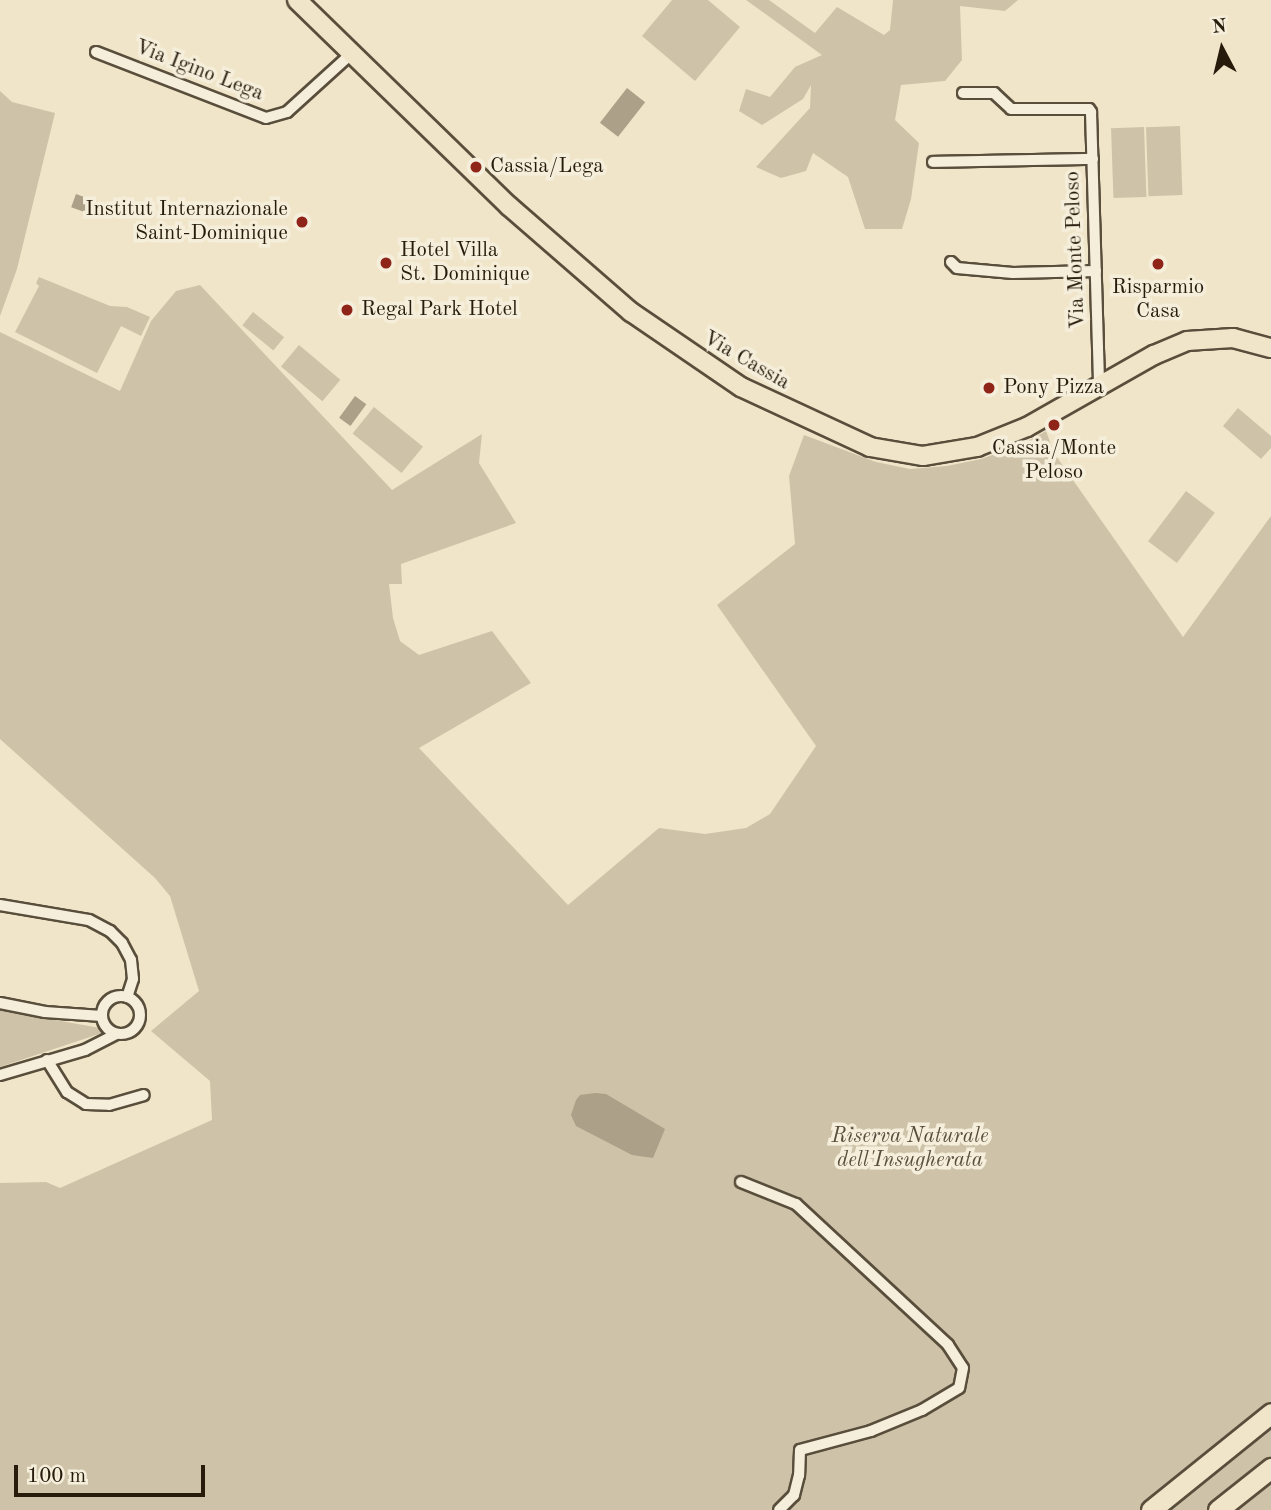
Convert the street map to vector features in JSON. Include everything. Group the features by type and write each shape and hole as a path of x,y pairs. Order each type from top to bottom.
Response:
{"highway":[{"path":"1151,1510 1271,1413"},
{"path":"1218,1510 1267,1473"}],"main road":[{"name":"Via Cassia","path":"296,0 509,206 631,312 721,376 821,426 887,451 939,456 977,447 1027,428 1154,355 1187,341 1233,338 1271,348"}],"street":[{"name":"Via Igino Lega","path":"96,52 266,118 287,112 351,54"},
{"name":"Via Monte Peloso","path":"962,93 993,93 1011,109 1090,109 1099,386"},
{"path":"933,162 1093,159"},
{"path":"951,262 957,268 1013,273 1096,271"},
{"path":"0,905 89,920 105,927 118,939 131,960 133,979 127,997"},
{"path":"117,1034 107,1028 102,1016 109,1001 127,997"},
{"path":"0,1075 96,1046 117,1034 135,1029 140,1017 137,1005 127,997"},
{"path":"0,1003 57,1013 102,1016"},
{"path":"47,1060 67,1092 86,1104 109,1105 144,1095"},
{"path":"741,1182 796,1204 948,1345 963,1368 959,1388 922,1410 871,1431 800,1450 799,1475 793,1495 779,1510"}],"green space":[{"path":"672,0 708,0 740,27 695,81 642,36"},
{"path":"746,0 769,0 815,33 837,7 884,35 890,30 893,0 1018,0 1005,11 960,6 962,60 945,81 901,85 895,120 919,143 911,199 902,229 865,229 848,177 813,153 806,171 781,178 756,167 810,108 811,85 803,99 762,125 739,111 746,89 770,97 795,67 822,55"},
{"path":"0,91 12,102 55,113 17,269 0,316"},
{"path":"1180,126 1182,195 1148,196 1146,127"},
{"path":"1144,127 1146,197 1113,198 1111,128"},
{"path":"39,277 110,306 127,307 150,317 141,336 121,326 97,373 15,332 39,286 36,283"},
{"name":"Riserva Naturale dell'Insugherata","path":"200,285 392,490 482,434 479,463 516,523 401,564 402,584 389,584 393,618 400,641 419,655 492,631 531,683 419,748 568,905 659,828 705,834 746,828 770,814 816,746 717,605 795,544 789,476 804,435 876,462 910,469 947,466 981,459 1021,445 1046,431 1054,453 1183,637 1271,516 1271,1510 0,1510 0,1183 46,1182 60,1188 212,1120 210,1081 151,1031 199,991 170,896 155,878 0,739 0,332 120,391 151,321 176,291"},
{"path":"253,312 284,337 273,350 242,325"},
{"path":"299,345 340,380 322,401 281,366"},
{"path":"374,407 423,447 402,473 353,433"},
{"path":"1238,408 1271,436 1271,448 1261,459 1223,426"},
{"path":"1186,491 1215,513 1177,563 1148,541"},
{"path":"0,1010 100,1028 102,1033 0,1067"}],"shaded area":[{"path":"627,88 645,102 618,137 600,123"},
{"path":"76,194 104,204 99,217 71,207"},
{"path":"355,396 366,404 350,426 339,418"},
{"path":"606,1094 665,1129 653,1158 632,1155 576,1126 571,1115 576,1100 580,1095"}],"place":[{"name":"Cassia/Lega","path":"476,167"},
{"name":"Institut Internazionale Saint-Dominique","path":"302,222"},
{"name":"Hotel Villa St. Dominique","path":"386,263"},
{"name":"Risparmio Casa","path":"1158,264"},
{"name":"Regal Park Hotel","path":"347,310"},
{"name":"Pony Pizza","path":"989,388"},
{"name":"Cassia/Monte Peloso","path":"1054,425"}]}
